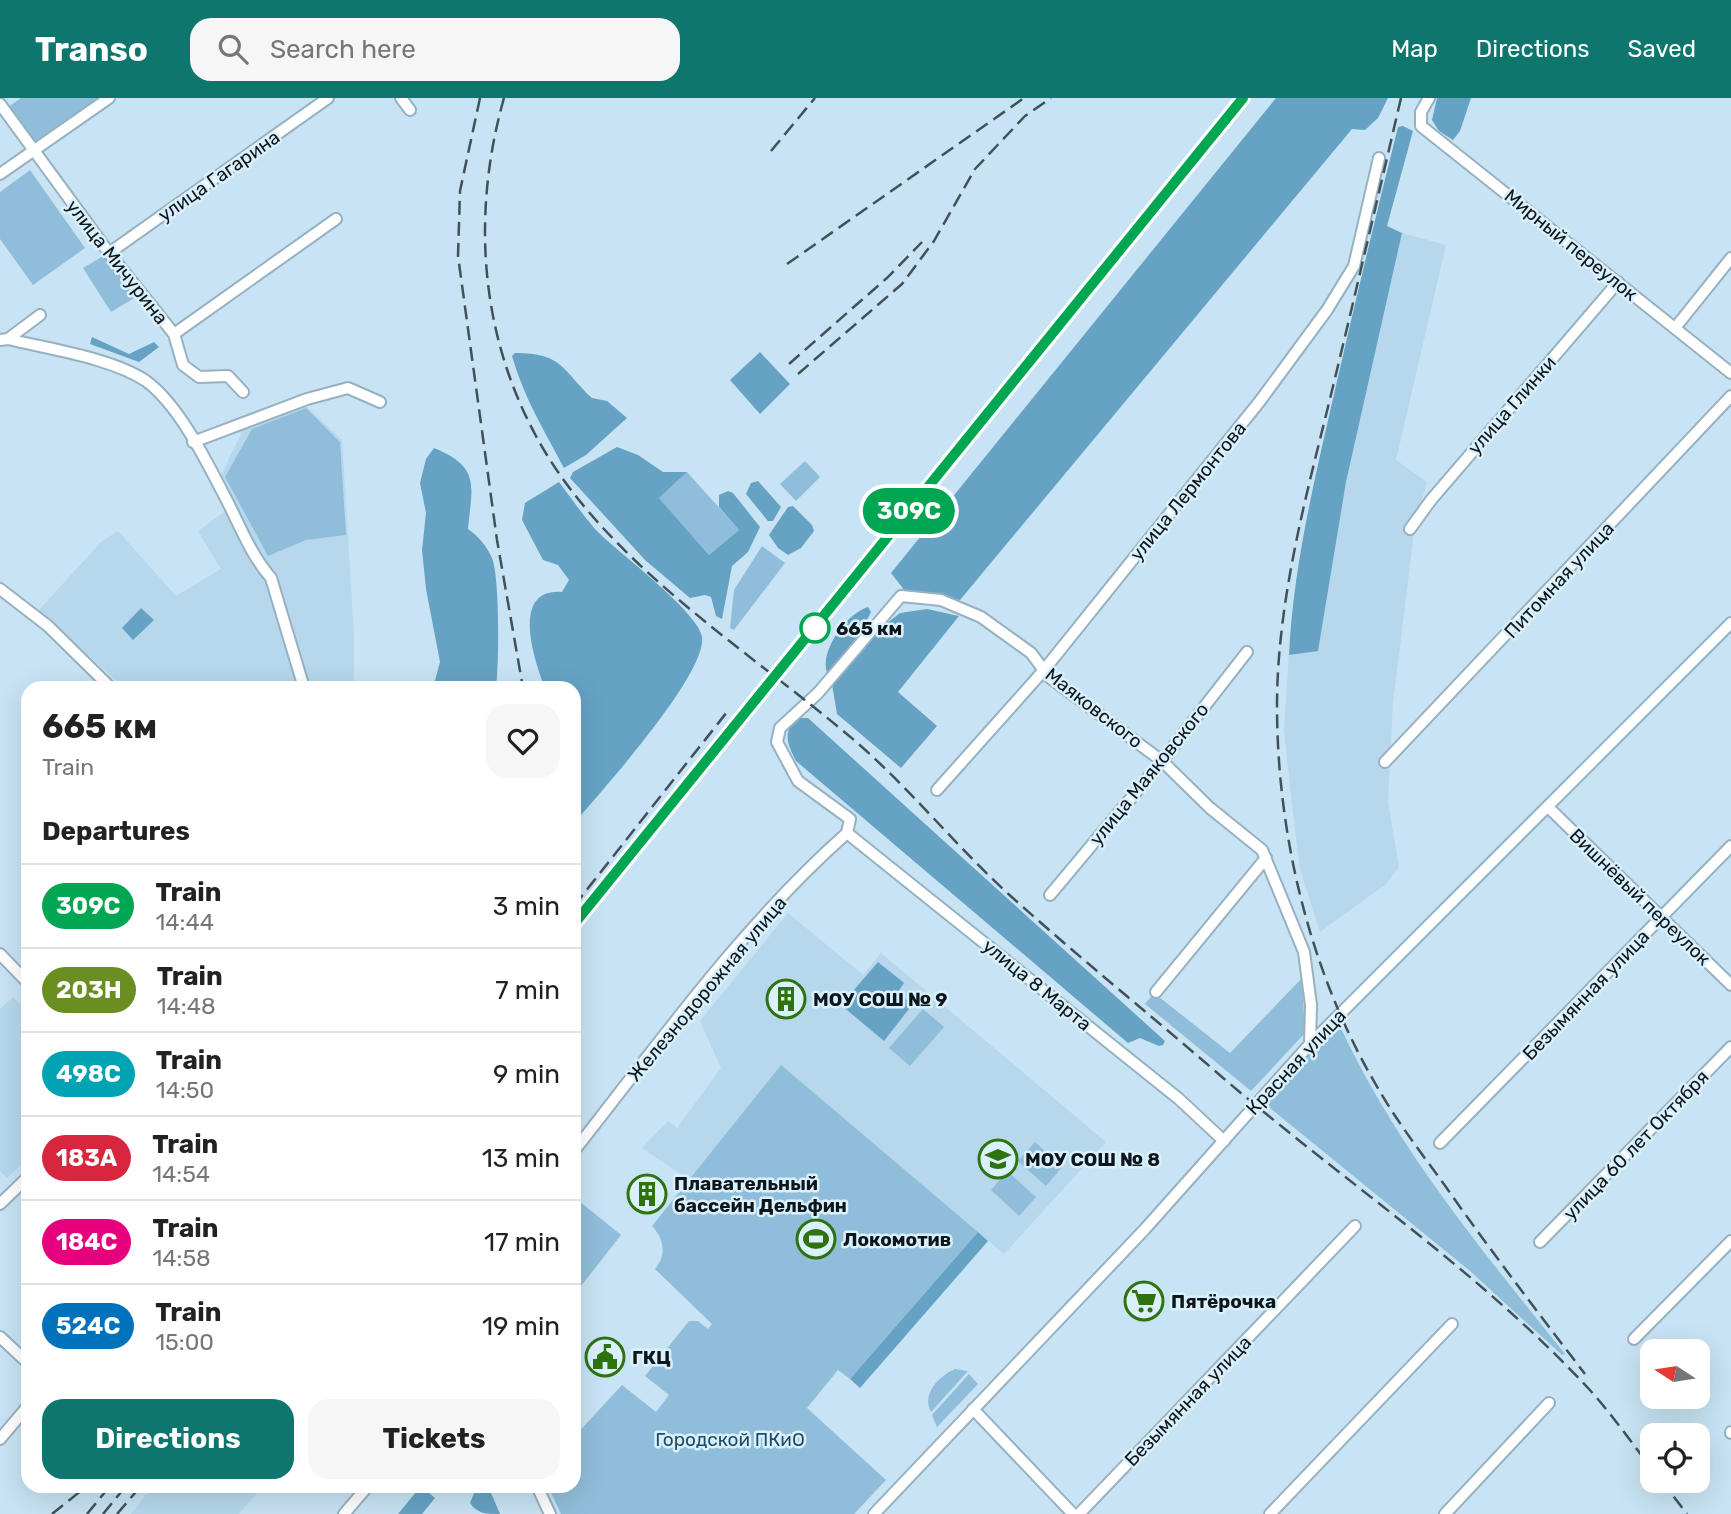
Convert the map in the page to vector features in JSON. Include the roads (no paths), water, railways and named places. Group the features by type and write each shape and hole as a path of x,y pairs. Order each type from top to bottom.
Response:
{"street":[{"path":"0,174 109,98"},
{"name":"улица Гагарина","path":"108,253 328,98"},
{"path":"401,98 410,110"},
{"name":"Мирный переулок","path":"1429,98 1422,112 1422,126 1731,373"},
{"name":"улица Мичурина","path":"0,104 108,253 174,334 178,354 192,374 199,377 228,376 243,393"},
{"name":"улица Лермонтова","path":"937,790 1044,670 1261,401 1327,310 1354,266 1379,158"},
{"path":"174,334 336,219"},
{"path":"1675,328 1731,258"},
{"name":"улица Глинки","path":"1410,529 1431,499 1618,282"},
{"path":"4,340 40,315"},
{"path":"4,340 73,354 145,381 175,411 259,564 271,578 302,681"},
{"path":"193,442 307,399 348,388 380,402"},
{"name":"Питомная улица","path":"1385,762 1731,396"},
{"path":"0,589 48,626 104,681"},
{"name":"Маяковского","path":"847,833 850,819 798,781 777,742 779,729 818,694 901,596 941,600 981,617 1031,653 1049,677 1162,761 1210,808 1262,850 1304,952 1311,1005 1310,1044"},
{"name":"Красная улица","path":"874,1514 1224,1141 1310,1044 1731,624"},
{"name":"улица Маяковского","path":"1050,895 1162,761 1247,652"},
{"name":"Вишнёвый переулок","path":"1549,808 1731,985"},
{"name":"улица 8 Марта","path":"847,833 1179,1099 1224,1141"},
{"name":"Железнодорожная улица","path":"581,1142 704,987 817,861 847,833"},
{"name":"Безымянная улица","path":"1440,1143 1731,846"},
{"path":"1156,992 1266,858"},
{"path":"1,958 21,977"},
{"name":"улица 60 лет Октября","path":"1541,1242 1731,1047"},
{"path":"0,1204 21,1184"},
{"name":"Безымянная улица","path":"1079,1514 1354,1226"},
{"path":"1634,1339 1731,1241"},
{"path":"1270,1514 1452,1324"},
{"path":"0,1337 21,1356"},
{"path":"1445,1514 1549,1403"},
{"path":"973,1409 1073,1514"},
{"path":"0,1439 21,1414"},
{"path":"344,1514 362,1493"},
{"path":"540,1493 550,1514"}],"railway":[{"path":"480,98 460,191 458,256 497,540 522,681"},
{"path":"504,98 487,184 485,227 492,313 502,355 536,436 565,481 599,523 680,601 854,740 895,778 993,880 1065,944 1268,1115 1502,1305 1588,1388 1640,1453"},
{"path":"771,151 815,98"},
{"path":"787,264 1024,98"},
{"path":"798,374 902,284 934,241 975,169 1025,116 1051,98"},
{"path":"581,923 1250,98"},
{"path":"1401,98 1301,518 1287,593 1278,668 1277,706 1283,804 1291,853 1315,949 1352,1040 1382,1096 1406,1133 1585,1374"},
{"path":"789,364 888,277 922,242"},
{"path":"581,897 727,712"},
{"path":"52,1514 78,1493"},
{"path":"87,1514 104,1493"},
{"path":"103,1514 120,1493"},
{"path":"117,1514 135,1493"},
{"path":"1671,1493 1687,1514"}],"train":[{"name":"309С","path":"581,915 1243,98"}],"place":[{"name":"665 км","path":"815,628"},
{"name":"МОУ СОШ № 9","path":"786,999"},
{"name":"МОУ СОШ № 8","path":"998,1159"},
{"name":"Плавательный бассейн Дельфин","path":"647,1194"},
{"name":"Локомотив","path":"816,1239"},
{"name":"Пятёрочка","path":"1144,1301"},
{"name":"ГКЦ","path":"605,1357"}],"park label":[{"name":"Городской ПКиО","path":"730,1439"}]}
